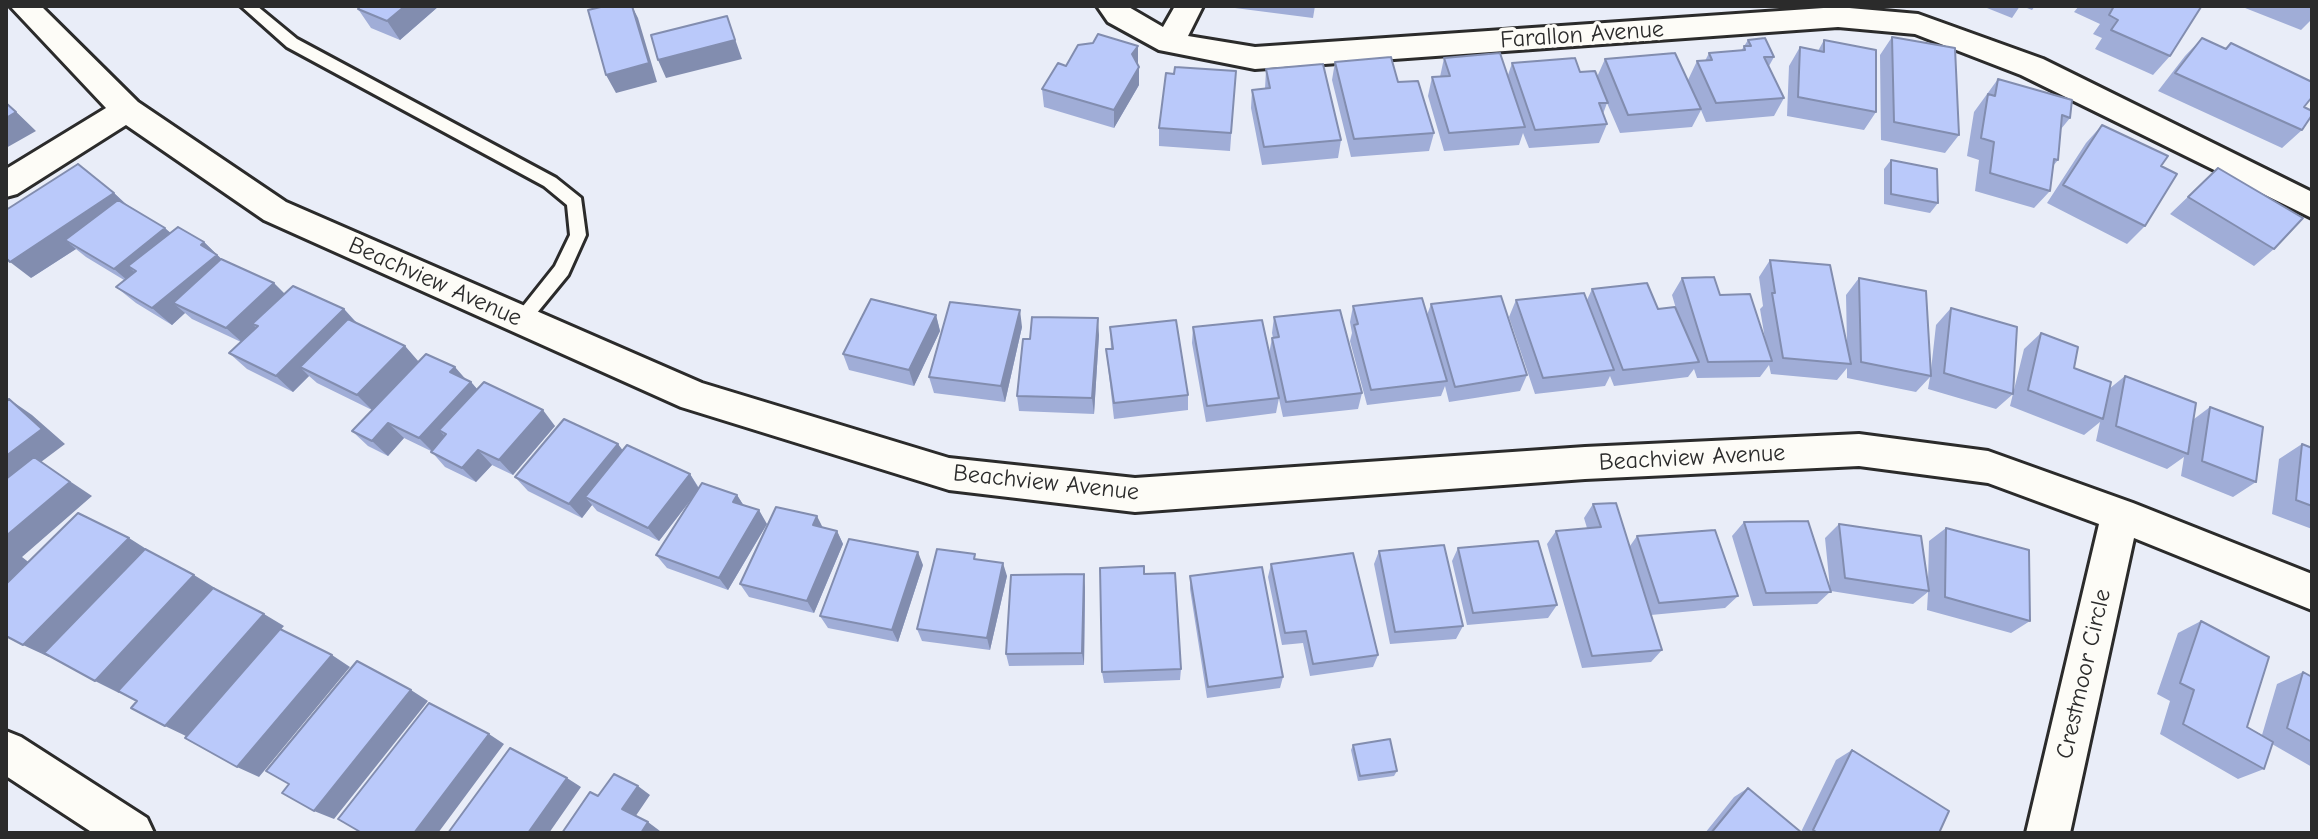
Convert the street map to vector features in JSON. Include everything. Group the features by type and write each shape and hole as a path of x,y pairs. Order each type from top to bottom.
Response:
{"street":[{"name":"Beachview Avenue","path":"24,6 127,110 275,211 694,396 949,474 1135,495 1585,463 1859,450 1988,467 2120,515 2312,592"},
{"name":"Farallon Avenue","path":"1111,6 1118,15 1169,43 1255,58 1838,17 1918,24 2032,67 2312,206"},
{"path":"1169,43 1189,6"},
{"path":"6,185 127,110"},
{"name":"Crestmoor Circle","path":"2048,833 2120,515"},
{"path":"6,752 132,833"}],"lane":[{"path":"248,6 292,43 550,182 575,202 578,235 562,270 521,320"}],"building":[{"path":"361,6 405,6 387,21 358,9"},
{"path":"605,6 632,6 649,63 606,75 588,10"},
{"path":"2114,6 2201,7 2170,56 2111,30 2118,20 2109,15"},
{"path":"727,16 735,40 658,60 651,35"},
{"path":"1098,34 1138,46 1132,54 1139,67 1114,110 1042,89 1058,63 1066,66 1078,45 1093,43"},
{"path":"1892,37 1955,48 1959,135 1894,122"},
{"path":"1765,38 1774,57 1764,57 1784,98 1716,103 1697,61 1712,60 1709,53 1745,50 1744,46 1751,46 1748,40"},
{"path":"2202,38 2226,49 2231,43 2312,82 2312,97 2304,107 2312,111 2312,115 2302,130 2175,73"},
{"path":"1824,40 1876,50 1876,112 1798,97 1800,47 1824,52"},
{"path":"1500,53 1525,127 1449,133 1432,77 1450,76 1444,58"},
{"path":"1675,53 1701,109 1628,115 1605,59"},
{"path":"1391,57 1398,82 1418,81 1434,133 1354,139 1335,62"},
{"path":"1575,58 1580,72 1595,71 1608,103 1599,103 1607,124 1535,130 1512,63"},
{"path":"1323,64 1341,140 1264,147 1252,90 1270,88 1266,69"},
{"path":"1175,67 1236,71 1231,133 1159,128 1166,73 1174,74"},
{"path":"1998,79 2072,100 2070,118 2062,115 2058,160 2054,159 2050,191 1990,173 1994,142 1981,138 1988,94 1995,96"},
{"path":"6,103 16,112 6,118"},
{"path":"2102,125 2168,156 2161,166 2177,174 2145,226 2063,185"},
{"path":"1891,160 1937,169 1938,203 1891,194"},
{"path":"78,164 114,193 10,262 6,258 6,210"},
{"path":"2218,168 2303,218 2274,249 2188,197"},
{"path":"118,200 165,228 114,269 65,240"},
{"path":"178,227 204,242 201,245 217,255 152,308 116,287 136,271 128,266"},
{"path":"221,259 274,283 226,328 173,303"},
{"path":"1770,260 1830,265 1851,364 1783,358"},
{"path":"1714,277 1720,295 1750,294 1772,361 1708,362 1682,278"},
{"path":"1859,278 1926,291 1931,376 1861,362"},
{"path":"1647,283 1658,309 1675,307 1699,362 1623,370 1592,289"},
{"path":"293,286 344,309 276,376 229,353 258,326 252,324"},
{"path":"1584,293 1614,370 1543,378 1516,300"},
{"path":"1501,296 1527,375 1455,387 1431,304"},
{"path":"1422,298 1447,381 1371,390 1354,325 1358,324 1353,306"},
{"path":"871,299 936,315 909,370 843,354"},
{"path":"950,302 1020,310 1001,386 929,377"},
{"path":"1951,308 2017,327 2013,394 1944,373"},
{"path":"1340,310 1362,393 1286,402 1272,338 1279,337 1274,317"},
{"path":"1032,317 1098,318 1092,398 1017,396 1023,339 1030,339"},
{"path":"348,319 405,346 357,395 300,367"},
{"path":"1176,320 1188,395 1114,403 1106,349 1113,349 1110,327"},
{"path":"1262,320 1279,398 1207,406 1193,327"},
{"path":"2041,333 2078,347 2074,368 2111,382 2103,419 2028,390"},
{"path":"426,354 455,367 450,372 471,382 419,438 388,423 372,441 352,431"},
{"path":"2125,376 2196,403 2188,454 2116,426"},
{"path":"484,382 543,410 499,460 478,450 462,468 431,452 446,434 439,430"},
{"path":"9,399 42,429 6,456 6,402"},
{"path":"2210,407 2263,427 2256,482 2202,461"},
{"path":"564,419 618,444 569,504 515,477"},
{"path":"2302,444 2312,448 2312,506 2296,500"},
{"path":"627,445 690,474 648,528 585,497"},
{"path":"34,457 70,482 6,536 6,479"},
{"path":"702,483 737,495 733,502 759,510 719,578 656,555"},
{"path":"1616,503 1662,650 1592,656 1556,531 1601,527 1593,504"},
{"path":"776,507 817,516 813,525 837,531 807,601 740,584"},
{"path":"78,513 129,538 23,645 6,636 6,584"},
{"path":"1808,521 1831,592 1766,593 1744,522"},
{"path":"1839,524 1921,536 1929,591 1845,578"},
{"path":"1946,528 2029,550 2030,621 1945,597"},
{"path":"1715,530 1738,596 1659,603 1637,536"},
{"path":"849,539 918,552 892,630 820,616"},
{"path":"1538,541 1557,605 1473,613 1458,548"},
{"path":"1444,545 1463,626 1395,632 1379,551"},
{"path":"145,549 194,575 95,681 44,653"},
{"path":"937,549 975,554 974,559 1003,563 987,638 917,629"},
{"path":"1353,553 1378,655 1313,664 1306,631 1285,633 1271,564"},
{"path":"1144,566 1144,574 1175,573 1181,669 1102,672 1100,568"},
{"path":"1262,567 1283,677 1208,687 1190,576"},
{"path":"1084,574 1082,653 1006,654 1011,575"},
{"path":"213,588 264,614 165,726 131,708 137,701 118,691"},
{"path":"2201,621 2269,657 2247,727 2273,742 2264,769 2183,724 2194,690 2180,683"},
{"path":"280,629 332,655 237,767 185,738"},
{"path":"357,661 411,690 314,811 282,793 289,784 266,771"},
{"path":"2303,672 2312,677 2312,742 2287,728"},
{"path":"429,703 489,734 414,833 362,833 338,819"},
{"path":"1390,739 1397,771 1360,776 1353,745"},
{"path":"510,748 567,778 528,833 448,833"},
{"path":"1852,750 1949,811 1939,833 1818,833 1813,830"},
{"path":"614,774 638,786 622,809 648,822 641,833 562,833 590,792 598,796"},
{"path":"1748,788 1802,833 1711,833"}]}
